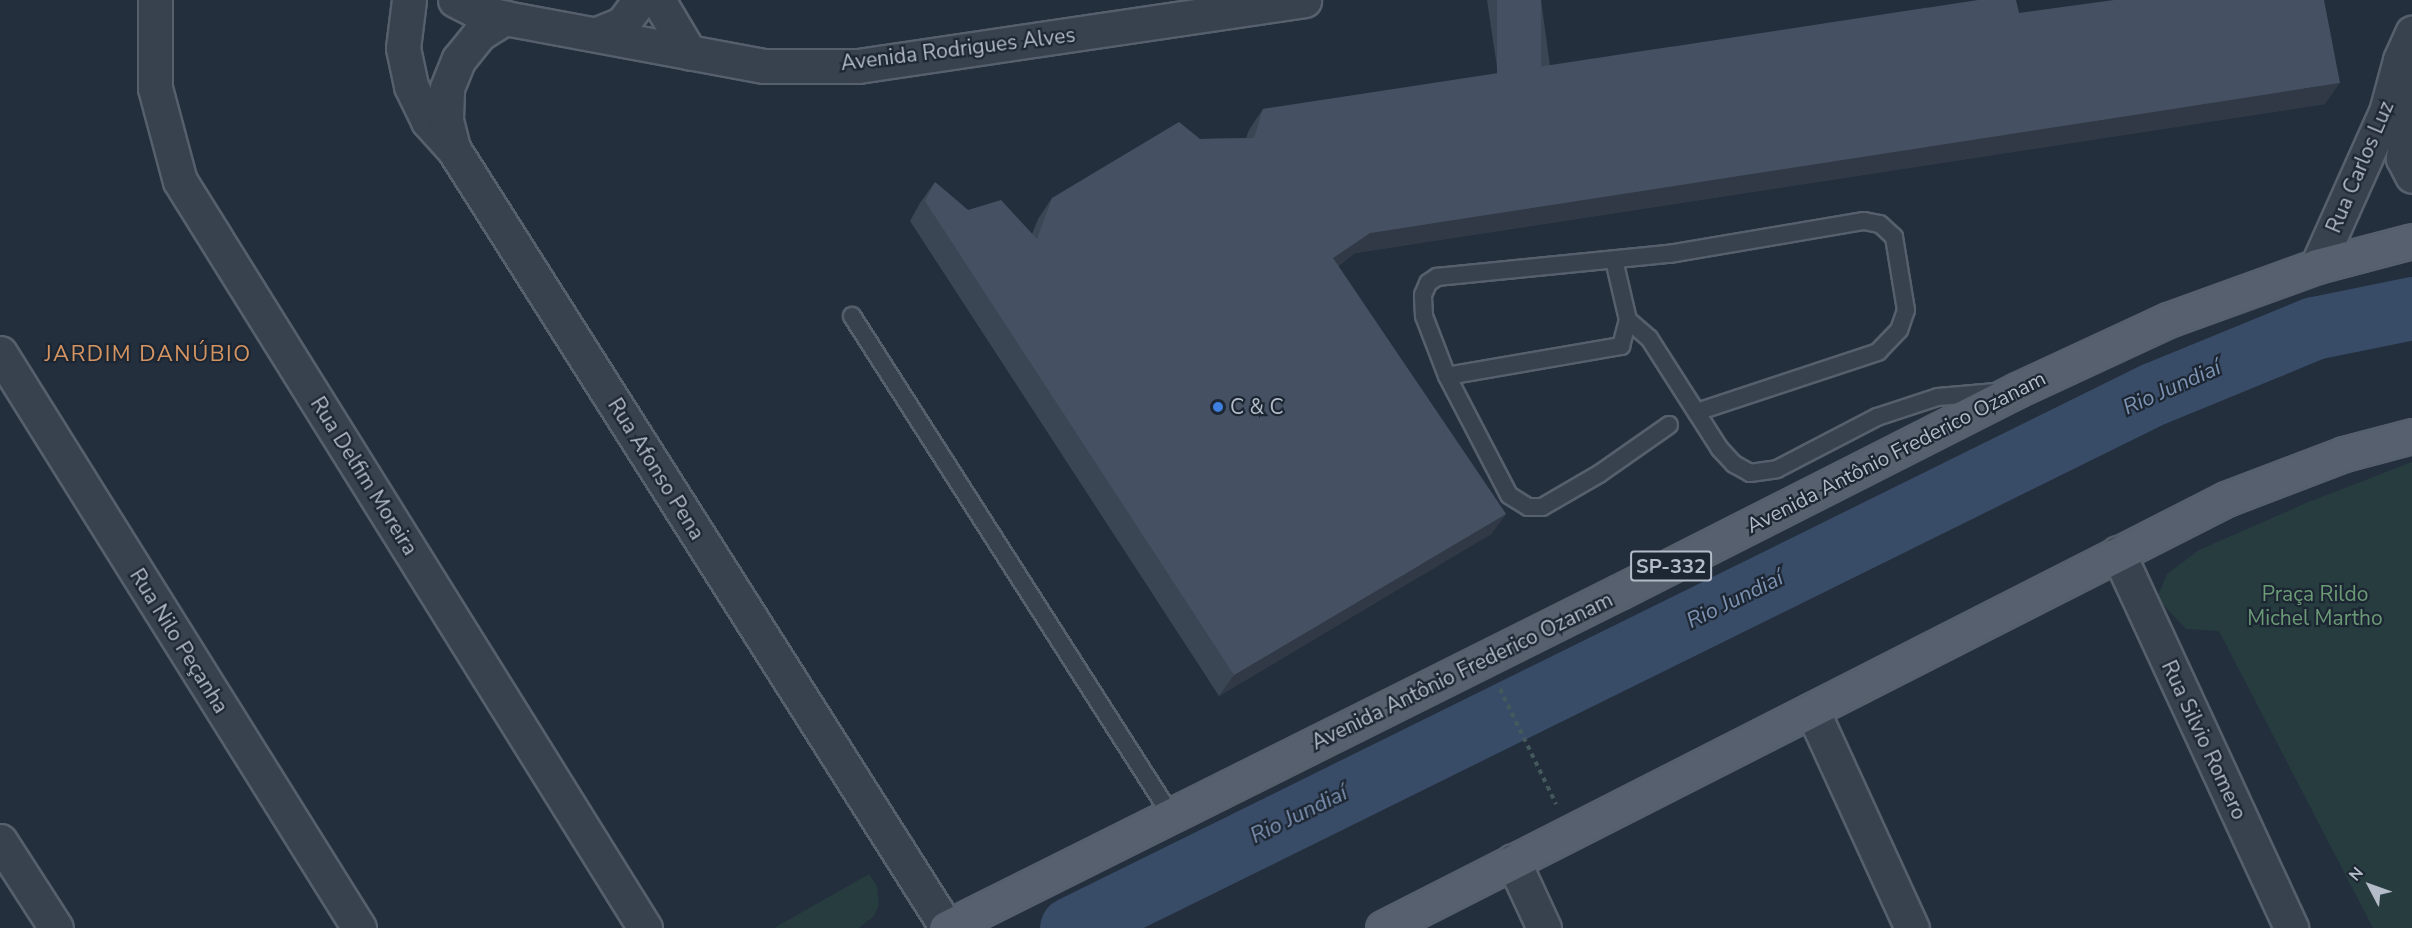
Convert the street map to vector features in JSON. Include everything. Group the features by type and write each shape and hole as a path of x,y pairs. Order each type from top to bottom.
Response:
{"main road":[{"name":"Avenida Antônio Frederico Ozanam","path":"946,928 2017,390 2168,320 2317,266 2412,241"},
{"path":"1383,928 2226,499 2344,454 2412,436"}],"street":[{"name":"Rua Delfim Moreira","path":"155,0 155,88 180,181 645,928"},
{"name":"Rua Afonso Pena","path":"409,0 404,48 411,86 428,121 454,150 946,928"},
{"name":"Avenida Rodrigues Alves","path":"455,0 473,9 506,18 764,66 858,66 1286,2"},
{"path":"597,34 622,24 640,0"},
{"path":"658,0 689,52"},
{"path":"454,150 446,119 447,88 459,59 479,34 506,18"},
{"name":"Rua Carlos Luz","path":"2317,266 2386,112 2400,60 2412,33"},
{"name":"Rua Carlos Luz","path":"2412,92 2403,158 2412,176"},
{"name":"Rua Nilo Peçanha","path":"0,353 359,928"},
{"name":"Rua Silvio Romero","path":"2118,553 2291,928"},
{"path":"1812,710 1912,928"},
{"path":"0,841 56,928"},
{"path":"1513,861 1544,928"}],"lane":[{"path":"1669,425 1599,474 1542,507 1528,507 1509,495 1447,376 1424,315 1423,295 1428,283 1437,277 1669,254 1864,221 1880,224 1894,237 1906,310 1899,330 1878,352 1697,412"},
{"path":"1447,376 1621,346 1628,320 1614,260"},
{"path":"852,316 1171,815"},
{"path":"1628,320 1649,338 1720,449 1734,464 1750,473 1777,469 1877,417 1938,397 2017,390"}],"path":[{"path":"1497,683 1541,777"}],"green space":[{"name":"Praça Rildo Michel Martho","path":"2412,462 2412,928 2373,928 2219,631 2186,629 2157,598 2167,574 2199,550 2306,503"},
{"path":"869,874 877,886 879,905 874,916 859,928 774,928"}],"building":[{"path":"1497,0 1541,0 1541,73 1497,73"},
{"name":"C & C","path":"1978,0 2016,0 2019,13 2114,0 2324,0 2340,83 1370,233 1333,258 1506,514 1234,675 925,201 935,182 968,210 1001,200 1037,239 1052,198 1179,122 1200,139 1254,138 1263,109"}],"waterway":[{"name":"Rio Jundiaí","path":"1071,928 2153,394 2314,328 2412,308"}],"place":[{"name":"C & C","path":"1218,407"}],"district":[{"name":"JARDIM DANÚBIO","path":"148,355"}]}
